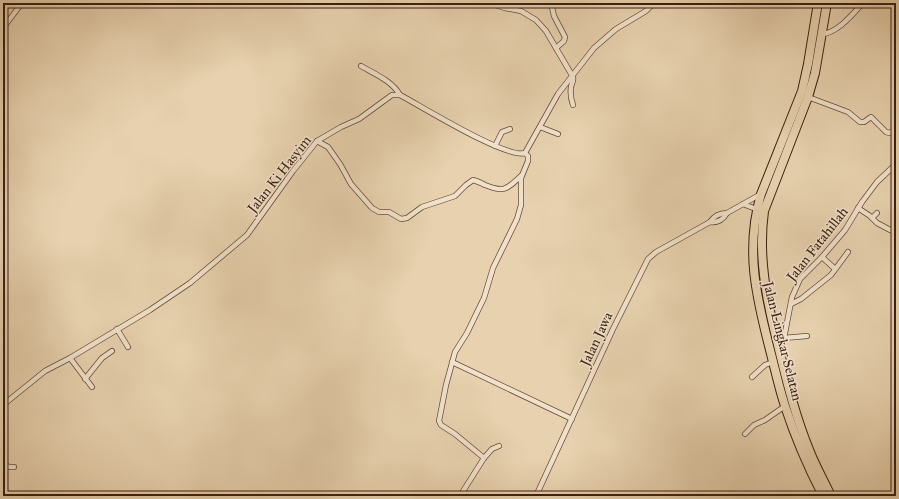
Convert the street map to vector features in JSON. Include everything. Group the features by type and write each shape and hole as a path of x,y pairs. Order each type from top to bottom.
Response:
{"highway":[{"name":"Jalan Lingkar Selatan","path":"818,3 802,91 756,209 766,298 778,348 795,410 810,452 831,496"},
{"name":"Jalan Lingkar Selatan","path":"823,496 799,445 785,406 756,293 754,274 758,229 808,97 815,73 827,3"}],"street":[{"path":"3,28 22,3"},
{"path":"489,3 521,11 531,16 543,28 573,77 574,81 571,94 572,105"},
{"path":"551,3 554,16 565,37 564,41 556,48"},
{"path":"525,153 558,94 573,77 594,48 616,29 646,11 654,3"},
{"path":"813,32 822,34 829,33 842,25 863,3"},
{"path":"361,66 398,90 400,94 495,146 520,154 525,153"},
{"name":"Jalan Ki Hasyim","path":"3,405 45,371 70,358 170,298 190,283 242,239 317,141 359,118 392,95 400,94"},
{"path":"808,97 845,110 860,122 864,122 871,117 886,132 890,133 896,129"},
{"path":"540,127 558,134"},
{"path":"495,146 502,132 510,128"},
{"path":"317,141 328,147 340,164 351,184 372,208 379,212 389,212 401,218 407,218 422,207 455,196 473,180 492,188 504,190 522,175"},
{"path":"484,458 440,423 446,385 457,348 467,333 484,298 493,268 518,219 521,205 522,175 528,161 528,156 525,153"},
{"name":"Jalan Fatahillah","path":"778,348 784,338 792,297 800,279 822,257 845,230 858,208 877,182 896,164"},
{"name":"Jalan Jawa","path":"536,496 616,323 648,259 656,252 710,222 721,213 727,213 761,194"},
{"path":"743,204 756,209"},
{"path":"858,208 877,223 896,233"},
{"path":"872,218 877,213"},
{"path":"791,304 797,302 831,275 848,252"},
{"path":"822,257 835,269"},
{"path":"117,329 128,347"},
{"path":"784,338 807,336"},
{"path":"85,379 102,358 112,351"},
{"path":"70,358 92,387"},
{"path":"452,362 572,419"},
{"path":"752,377 764,365 773,362"},
{"path":"746,434 754,425 765,420 785,406"},
{"path":"460,496 484,458 492,449 499,446"},
{"path":"3,464 9,467 14,467"}]}
